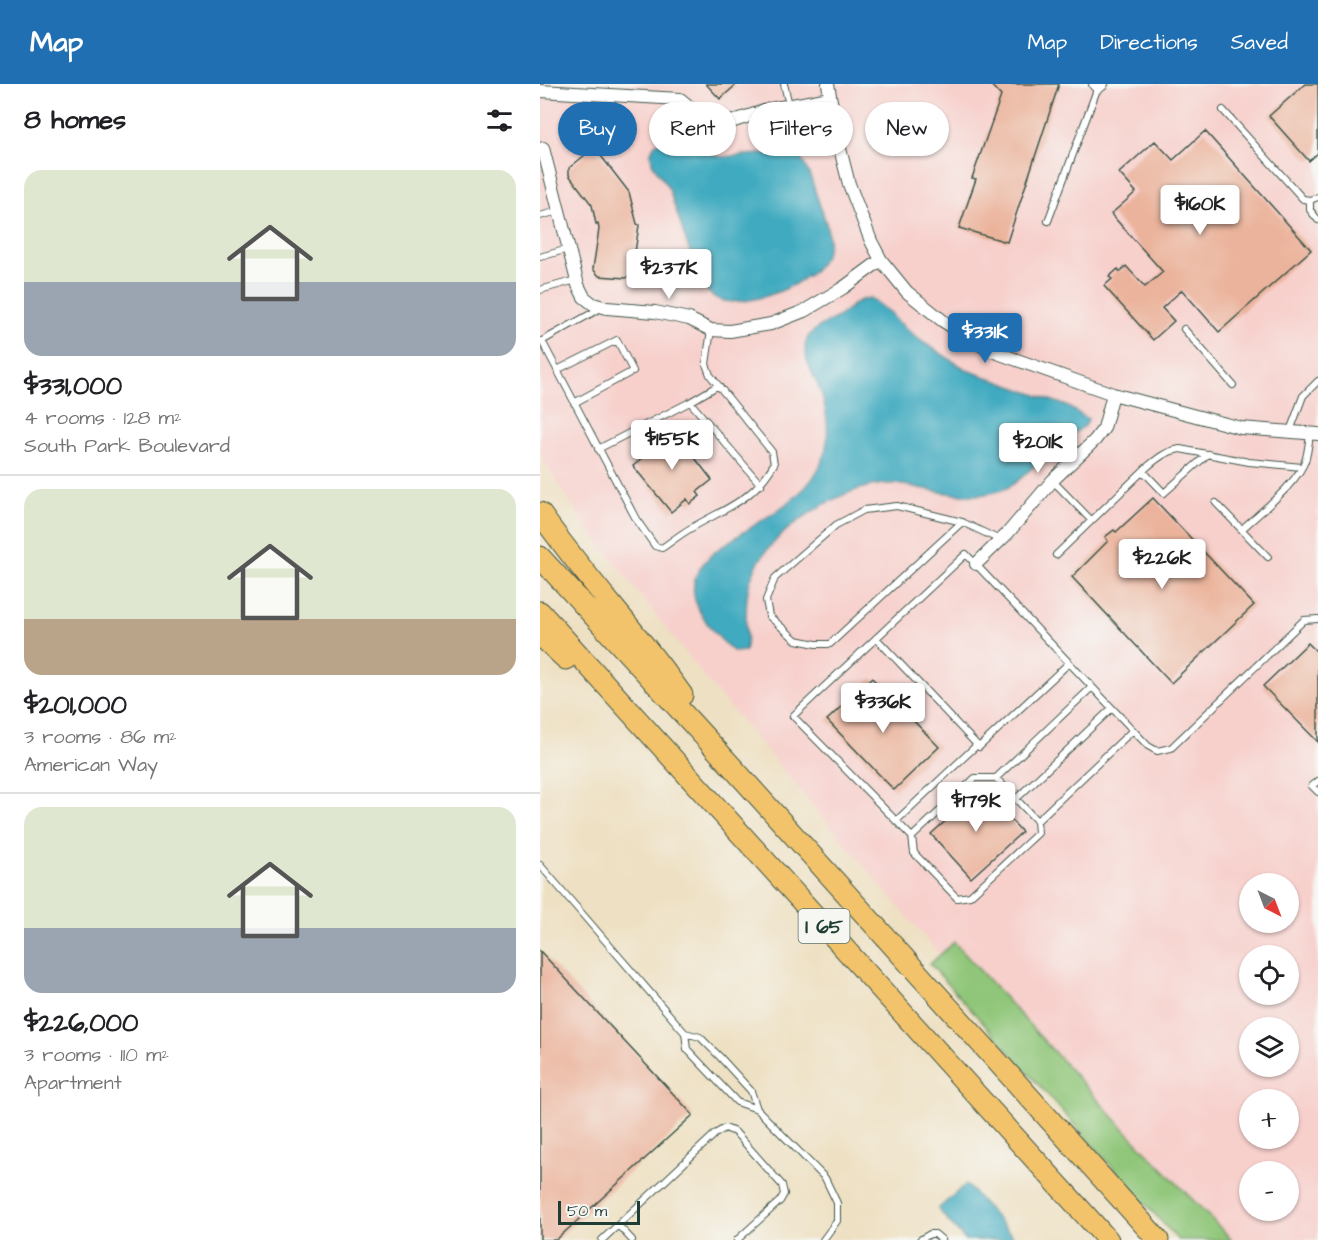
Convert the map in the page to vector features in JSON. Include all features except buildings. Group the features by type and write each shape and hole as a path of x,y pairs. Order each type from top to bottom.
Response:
{"highway":[{"path":"540,513 562,544 649,649 734,769"},
{"name":"I 65","path":"540,557 1158,1240"},
{"name":"I 65","path":"540,612 1108,1240"},
{"path":"540,635 672,757"}],"street":[{"path":"828,84 849,184 860,216 881,260 907,292 944,321 989,350 1113,394 1240,428 1314,433"},
{"path":"540,92 680,99 711,124 722,124 748,116"},
{"path":"810,102 830,98"},
{"path":"542,148 545,179 558,211 576,280 584,297 602,307 655,312 689,319 711,330 729,331 771,324 796,314 843,288 881,260"},
{"path":"975,564 1001,540 1053,480 1095,440 1104,428 1113,394"}],"lane":[{"path":"784,84 788,102"},
{"path":"1048,221 1098,85"},
{"path":"1223,110 1303,199 1310,200 1318,197"},
{"path":"1310,200 1310,210 1318,220"},
{"path":"540,216 558,211"},
{"path":"540,257 568,249"},
{"path":"540,290 576,280"},
{"path":"602,307 542,341 636,519 655,546 662,548 692,527 744,499 761,485 774,464 772,452 717,386 706,364 711,330"},
{"path":"1184,329 1233,385"},
{"path":"557,370 617,340 633,371 574,403"},
{"path":"1290,432 1303,396 1318,381"},
{"path":"598,449 717,386"},
{"path":"690,402 761,485"},
{"path":"1242,529 1288,485 1302,467 1314,433"},
{"path":"1056,555 1161,454 1171,450 1180,449 1249,462 1302,467"},
{"path":"1143,471 1164,493 1208,454"},
{"path":"1053,480 1091,520"},
{"path":"1216,503 1268,557"},
{"path":"962,522 830,644 796,640 769,616 766,600 775,578 836,525 864,510 897,506 962,522 1001,540"},
{"path":"996,778 1037,821 1038,833 970,896 957,898 914,853 912,837 793,716 966,554 1148,746 1157,751 1171,748 1304,620 1318,619"},
{"path":"876,638 977,745"},
{"path":"896,821 1069,663"},
{"path":"912,837 975,778 996,778 1092,687"},
{"path":"1016,799 1112,708"},
{"path":"1037,821 1133,730"},
{"path":"1318,781 1312,786 1318,792"},
{"path":"540,865 685,1033 687,1049 737,1102 757,1109 825,1178 837,1203 837,1221 823,1240"},
{"path":"685,1033 700,1037 720,1057 751,1091 757,1109"},
{"path":"602,1240 715,1134 725,1128 735,1132 782,1185 783,1194 780,1201 737,1240"},
{"path":"618,1225 632,1240"},
{"path":"920,1240 930,1234 935,1234 942,1240"}],"shaded area":[{"path":"540,84 1318,84 1318,1240 1195,1240 1016,1045 710,684 583,522 540,455"}],"green space":[{"path":"954,942 1127,1132 1232,1240 1178,1240 930,964"}],"water":[{"path":"651,156 799,156 809,173 827,227 829,240 824,259 802,280 769,295 737,302 719,300 705,289 698,277 669,189 652,163"},
{"path":"870,298 891,313 921,341 967,370 1067,406 1088,419 1086,425 1046,454 1013,484 999,491 960,495 896,484 878,485 837,498 816,509 780,537 756,567 747,595 746,648 745,651 734,652 703,618 694,590 700,568 719,549 799,494 818,470 825,453 827,426 821,392 807,361 805,346 807,339 816,329 841,315 856,303"},
{"path":"966,1184 1016,1240 965,1240 938,1209"}]}
